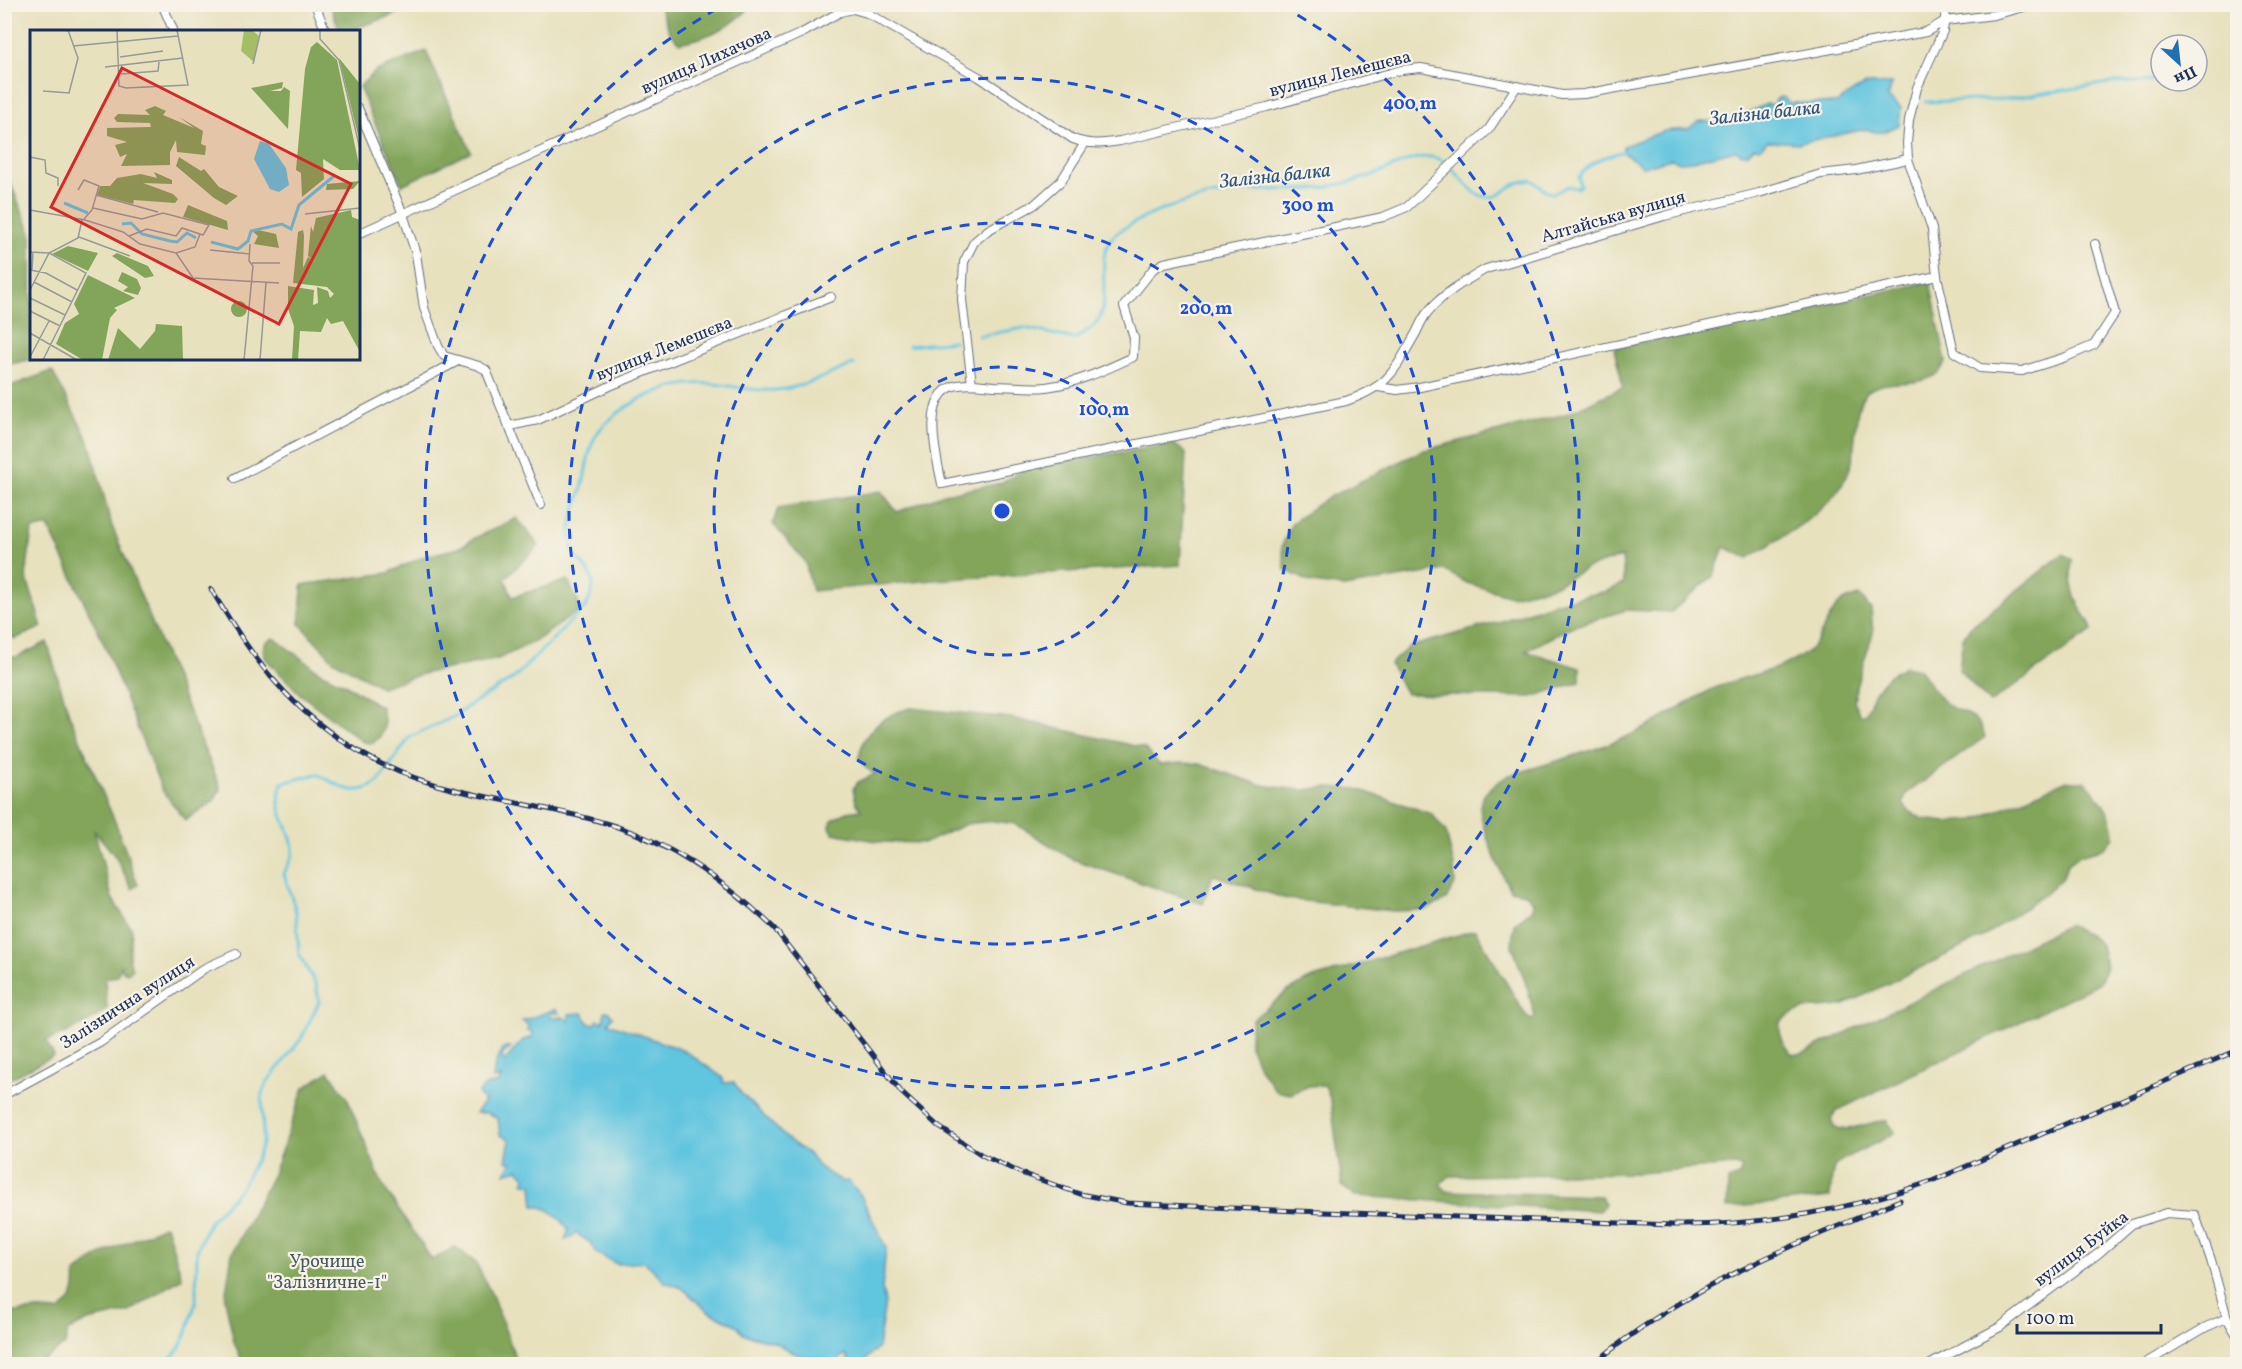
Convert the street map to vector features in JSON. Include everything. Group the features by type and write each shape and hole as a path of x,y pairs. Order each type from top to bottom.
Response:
{"street":[{"path":"162,4 173,30"},
{"path":"315,4 325,30"},
{"path":"1947,4 1942,31 1917,88 1909,120 1907,143 1908,159 1932,229 1937,276 1954,352 1980,368 2022,371 2094,345 2115,313 2095,244"},
{"name":"вулиця Лемешєва","path":"1085,143 1120,141 1267,106 1401,70 1421,68 1562,94 1596,93 1926,32 1945,21 1994,15 2035,4"},
{"name":"вулиця Лихачова","path":"360,233 802,33 840,12 853,9 867,13 979,77 1073,139 1085,143"},
{"path":"1085,143 1061,182 1034,205 988,230 974,242 964,262 962,300 972,384 1045,387 1090,377 1133,357 1134,338 1124,306 1153,269 1164,263 1383,217 1407,207 1489,129 1517,86"},
{"path":"360,113 403,214 416,254 422,298 429,324 444,356 486,370 541,505"},
{"name":"Алтайська вулиця","path":"972,384 954,386 944,391 938,399 933,428 942,484 1346,401 1378,387 1391,375 1427,313 1460,284 1486,269 1664,216 1759,193 1821,174 1856,170 1908,159"},
{"name":"Алтайська вулиця","path":"1378,387 1397,390 1420,387 1937,276"},
{"name":"вулиця Лемешєва","path":"509,426 538,420 612,385 831,297"},
{"path":"236,478 455,360"},
{"name":"Залізнична вулиця","path":"4,1095 100,1041 205,968 236,954"},
{"name":"вулиця Буйка","path":"1931,1365 2000,1327 2099,1253 2132,1224 2167,1213 2195,1215 2228,1318"},
{"path":"2144,1365 2206,1327 2228,1318 2238,1337"}],"green space":[{"path":"330,4 411,5 391,16 350,30 340,30"},
{"path":"659,4 752,5 737,19 719,30 679,43 670,32"},
{"path":"426,51 471,152 402,185 360,89 360,86 376,71"},
{"path":"5,170 30,231 30,360 5,365"},
{"path":"1930,282 1946,362 1939,372 1930,378 1881,385 1865,394 1857,416 1852,461 1846,478 1836,493 1810,518 1748,558 1724,547 1714,575 1671,612 1626,610 1568,628 1526,651 1580,668 1580,682 1531,697 1406,694 1390,664 1409,647 1499,622 1553,603 1607,591 1624,583 1622,557 1587,568 1554,586 1511,596 1467,583 1444,570 1344,587 1312,583 1285,570 1282,546 1292,523 1324,500 1421,451 1566,414 1623,387 1614,348"},
{"path":"52,371 89,441 112,526 221,789 212,803 185,820 162,790 104,644 48,526 32,530 26,576 42,627 15,639 5,633 5,388"},
{"path":"1174,444 1186,453 1180,565 934,580 812,591 805,561 773,524 778,508 881,491 897,512 944,494 1001,483 1028,467"},
{"path":"517,518 539,546 505,578 512,597 568,580 581,609 537,640 498,659 426,673 381,687 333,660 300,624 302,585 388,573 425,556 459,548"},
{"path":"2063,554 2072,559 2071,577 2074,594 2092,631 1990,703 1959,670 1963,638 1969,628"},
{"path":"1860,596 1871,609 1873,633 1857,683 1854,702 1860,715 1866,713 1876,690 1888,676 1905,666 1919,669 1943,701 1977,721 1985,737 1906,794 1903,804 1909,811 1923,819 1946,822 1975,820 2065,781 2085,781 2105,807 2114,837 2104,848 2080,855 2067,865 2063,877 2045,894 1981,938 1844,1005 1804,1009 1789,1016 1780,1022 1780,1032 1784,1043 1792,1054 1802,1054 2068,925 2090,935 2101,946 2106,966 2101,981 1836,1111 1831,1119 1835,1128 1847,1129 1887,1121 1895,1132 1838,1163 1833,1171 1830,1197 1727,1208 1728,1180 1739,1176 1742,1168 1736,1165 1638,1173 1450,1176 1440,1184 1446,1191 1601,1196 1605,1204 1599,1211 1355,1196 1342,1186 1331,1102 1325,1085 1309,1086 1290,1094 1276,1091 1259,1067 1249,1043 1252,1020 1288,991 1310,979 1475,930 1526,1016 1532,1020 1535,1017 1528,990 1512,946 1514,924 1532,910 1533,902 1525,893 1510,890 1501,871 1482,821 1480,810 1485,794 1507,776 1577,755 1629,736 1717,687 1793,661 1811,648 1833,611 1840,604 1849,598"},
{"path":"274,638 320,672 345,684 381,707 384,727 378,739 373,743 363,742 300,694 264,657 263,649 266,642"},
{"path":"47,642 69,714 116,824 138,885 132,889 115,856 94,830 112,898 132,930 129,957 132,970 127,973 121,966 117,976 105,978 107,1009 86,1023 46,1041 54,1056 5,1081 5,653 11,657 17,657"},
{"path":"910,708 1011,718 1144,748 1160,765 1199,764 1262,785 1302,790 1329,787 1357,789 1432,814 1446,832 1454,866 1455,884 1446,900 1425,910 1393,911 1287,899 1213,875 1203,904 1072,859 1016,824 994,821 966,824 925,843 882,842 833,833 830,827 832,820 847,812 861,810 856,802 853,789 858,782 875,774 866,768 859,758 865,739 883,719"},
{"name":"Урочище \"Залізничне-1\"","path":"329,1071 347,1098 382,1184 432,1260 455,1247 476,1263 492,1295 518,1364 243,1364 234,1342 225,1299 232,1253 273,1174 304,1088"},
{"path":"166,1225 182,1278 129,1312 88,1321 68,1331 65,1345 36,1364 5,1364 4,1315 38,1310 59,1311 68,1303 73,1294 75,1273 98,1256"}],"water":[{"path":"1868,84 1892,84 1888,97 1901,108 1899,125 1883,132 1867,129 1799,143 1767,141 1760,148 1754,147 1748,153 1742,154 1736,150 1692,161 1680,162 1671,159 1643,167 1623,152 1623,146 1664,131 1688,129 1699,121 1732,120 1767,104 1774,105 1775,100 1780,97 1785,98 1789,103 1837,103"},
{"path":"556,1009 559,1013 552,1013 550,1018 563,1017 569,1021 569,1014 583,1013 589,1024 595,1024 598,1020 603,1022 605,1011 608,1011 613,1016 608,1023 685,1051 722,1077 724,1083 734,1082 740,1092 786,1138 810,1155 818,1166 842,1182 848,1181 860,1194 886,1248 882,1289 885,1302 878,1348 862,1363 842,1364 849,1359 846,1355 840,1357 839,1363 796,1354 774,1342 743,1334 738,1326 708,1311 682,1288 665,1282 645,1262 617,1264 596,1253 591,1243 577,1234 565,1240 569,1230 562,1222 549,1211 534,1206 532,1184 524,1183 526,1178 518,1169 505,1173 512,1162 506,1161 510,1139 500,1135 498,1119 488,1113 476,1113 484,1101 478,1093 487,1085 498,1084 501,1077 493,1079 495,1064 503,1049 512,1047 502,1055 504,1062 523,1040 532,1038 533,1032 527,1031 529,1026 522,1021"}],"waterway":[{"path":"1925,102 2006,99 2109,83 2149,81"},
{"name":"Залізна балка","path":"979,336 1024,328 1075,339 1094,326 1101,315 1104,304 1104,257 1112,238 1121,230 1153,213 1188,201 1242,191 1323,188 1365,178 1425,157 1440,159 1453,169 1471,189 1486,197 1499,195 1518,183 1532,180 1553,194 1568,186 1577,188 1580,186 1579,177 1588,167 1606,157 1626,151"},
{"path":"909,346 954,341"},
{"name":"Залізна балка","path":"164,1364 177,1352 186,1335 196,1301 197,1251 204,1233 211,1220 241,1188 258,1156 263,1140 262,1093 268,1081 301,1039 319,1002 316,985 299,954 296,911 284,874 293,853 290,835 279,803 282,783 317,774 340,786 354,790 361,790 378,782 410,737 455,716 514,678 586,606 592,594 593,584 588,570 573,550 571,527 591,446 605,424 628,406 654,393 683,385 713,384 752,390 786,389 806,384 854,364"}],"railway":[{"path":"211,589 242,639 275,682 314,720 363,754 392,769 422,780 615,826 659,844 700,868 738,896 774,928 902,1093 939,1127 982,1155 1021,1173 1080,1194 1127,1203 1673,1225 1706,1225 1772,1219 1837,1208 1932,1181 2238,1050"},
{"path":"1594,1364 1628,1337 1664,1313 1740,1270 1900,1200"}]}
